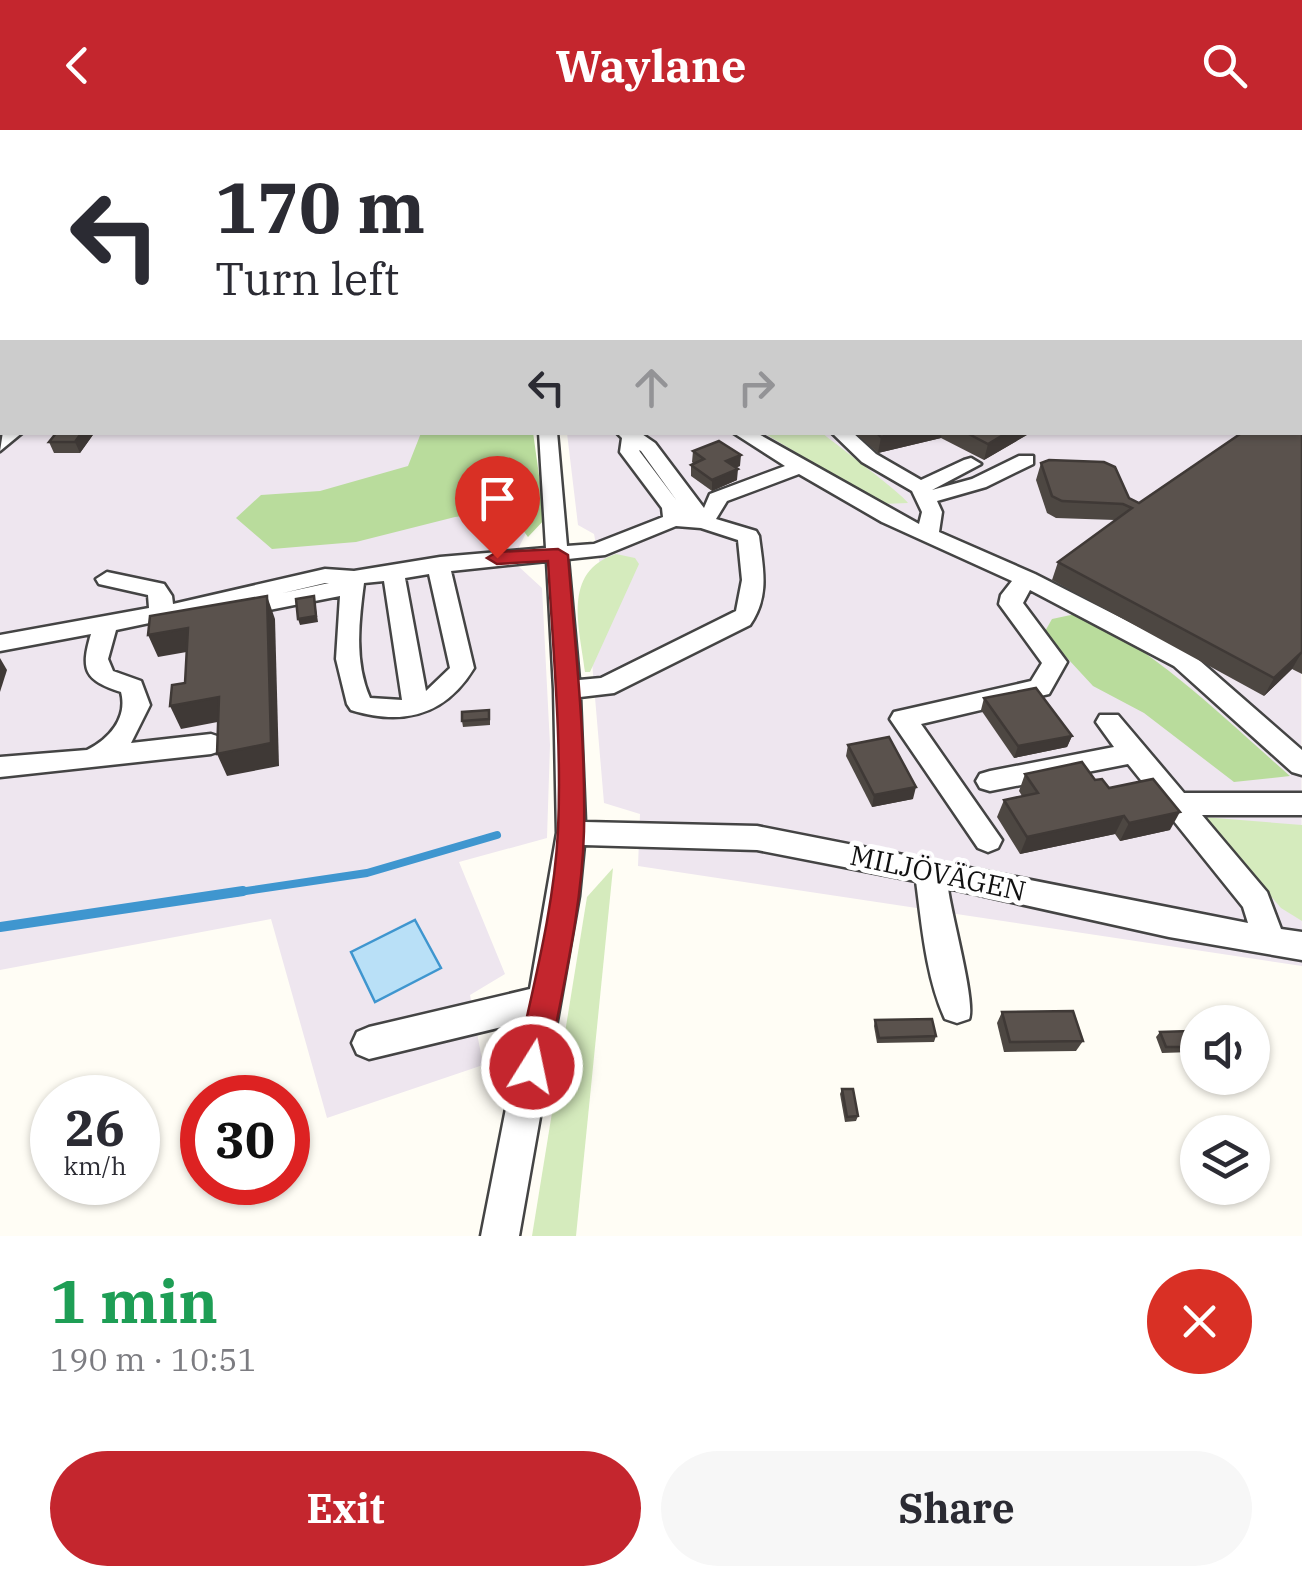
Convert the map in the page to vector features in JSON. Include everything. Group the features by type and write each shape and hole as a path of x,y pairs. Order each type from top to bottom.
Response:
{"street":[{"path":"500,1236 545,999 571,834 567,689 548,435"},
{"path":"626,435 630,452 672,508 674,520"},
{"path":"567,689 605,686 742,620 750,610 748,536 709,514 648,447 626,435"},
{"path":"746,435 798,468 928,535 1027,579 1183,660 1302,765"},
{"path":"843,435 869,458 924,493 932,512 928,535"},
{"path":"924,493 978,483 1021,462 1053,466"},
{"path":"924,493 971,464"},
{"path":"0,644 204,606 249,606 328,593 354,578 393,570 597,550 674,520 709,514 767,493 798,468"},
{"path":"354,578 348,622 352,688 360,704 379,711 416,707 452,686 462,668 441,586 440,564"},
{"path":"393,570 416,707"},
{"path":"107,579 156,589 161,596 161,614"},
{"path":"988,840 904,719 1040,688 1055,662 1011,604 1012,595 1027,579"},
{"path":"102,756 128,729 137,705 132,687 103,677 96,659 106,625"},
{"path":"1109,722 1256,901 1270,941"},
{"path":"0,767 212,744"},
{"path":"990,781 1135,754"},
{"path":"1177,804 1302,804"},
{"name":"MILJÖVÄGEN","path":"571,834 757,838 930,871 1169,924 1302,946"},
{"path":"930,871 940,941 956,1008"},
{"path":"369,1043 510,1012 545,999"}],"shaded area":[{"path":"0,435 523,435 531,523 519,547 517,565 542,588 550,745 547,838 459,862 505,974 470,995 483,1065 327,1118 271,919 0,970"},
{"path":"567,435 1301,435 1302,966 638,866 640,814 604,803 585,580 600,565 594,534 578,525"}],"green space":[{"path":"420,435 533,435 545,519 528,537 508,510 455,517 356,542 272,549 236,518 261,495 320,491 408,466"},
{"path":"767,435 825,435 908,503 881,504"},
{"path":"616,554 635,558 639,564 590,672 585,672 578,620 581,588 587,574 599,562"},
{"path":"1080,613 1164,667 1290,776 1234,782 1144,713 1093,686 1044,633 1052,619"},
{"path":"1203,817 1302,825 1302,921 1281,908"},
{"path":"613,868 576,1236 532,1236 587,897"}],"water":[{"path":"415,920 441,968 375,1002 351,952"}],"building":[{"path":"55,435 80,435 75,442 49,442"},
{"path":"971,435 1003,435 988,444"},
{"path":"1239,435 1302,435 1302,652 1274,678 1058,562 1132,508 1123,504 1062,501 1052,496 1041,463 1104,462 1115,467 1129,498 1139,503"},
{"path":"719,441 741,455 726,461 738,469 712,480 691,465 704,459 693,451"},
{"path":"267,596 271,743 217,754 219,697 170,706 172,685 185,683 188,628 148,635 150,616"},
{"path":"314,596 316,616 298,619 296,599"},
{"path":"1036,688 1072,736 1018,746 984,698"},
{"path":"489,710 489,719 462,721 462,712"},
{"path":"889,737 916,787 874,795 848,745"},
{"path":"1082,762 1095,780 1102,779 1109,788 1153,779 1180,812 1129,823 1124,816 1027,837 1004,800 1038,793 1025,774"},
{"path":"1073,1011 1083,1041 1010,1042 1002,1012"},
{"path":"932,1019 936,1036 879,1038 875,1020"},
{"path":"1180,1031 1180,1047 1166,1047 1160,1032"},
{"path":"842,1089 853,1089 858,1116 847,1117"}],"waterway":[{"path":"226,894 367,873 497,835"},
{"path":"0,927 243,891"}],"route":[{"path":"497,558 558,555 571,763 571,834 564,896 532,1067"}]}
